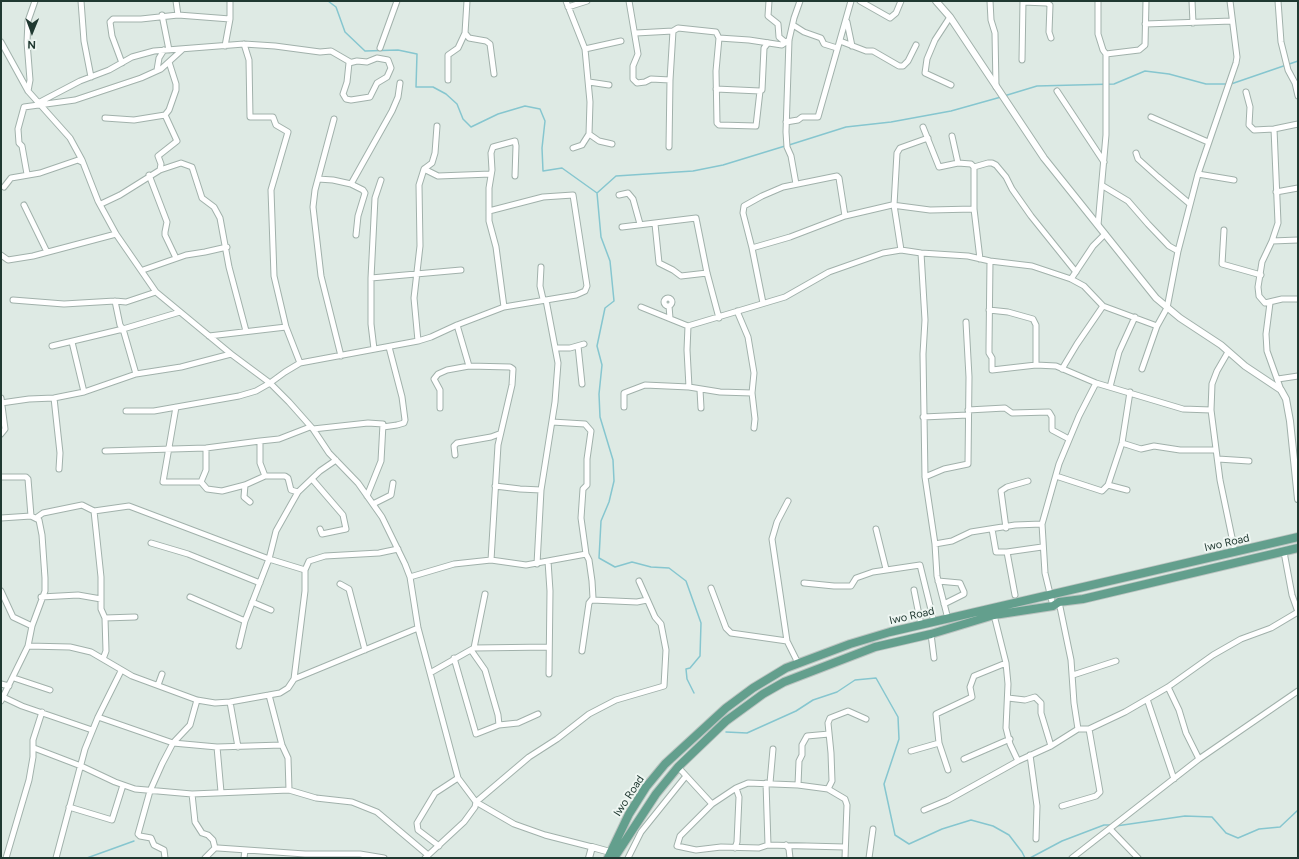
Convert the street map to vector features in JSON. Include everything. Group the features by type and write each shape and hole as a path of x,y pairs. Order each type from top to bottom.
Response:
{"main road":[{"name":"Iwo Road","path":"612,856 629,814 646,787 665,764 726,708 753,688 798,663 850,644 921,625 1051,596 1298,537"},
{"name":"Iwo Road","path":"612,856 656,794 678,767 701,744 726,721 763,694 805,673 875,647 931,634 994,615 1083,599 1298,548"}],"street":[{"path":"28,91 30,80 27,42 28,21 35,1"},
{"path":"81,1 84,41 91,77"},
{"path":"176,1 178,15"},
{"path":"225,46 230,19 230,1"},
{"path":"380,48 397,1"},
{"path":"448,80 448,55 458,48 465,33 467,1"},
{"path":"573,148 582,145 589,134 589,82 585,49 567,4 588,1"},
{"path":"629,1 636,33 638,54 633,66 633,76 635,82 645,82 651,79 670,80"},
{"path":"769,1 768,16 778,24 779,37 787,41"},
{"path":"796,184 787,139 787,41 800,1"},
{"path":"786,122 798,120 802,117 818,116 851,1"},
{"path":"860,1 890,18 896,13 901,1"},
{"path":"936,1 950,17 1044,158 1145,286 1167,308 1245,366 1281,390"},
{"path":"990,1 991,20 995,33 998,89"},
{"path":"1022,60 1023,1 1047,3 1050,5 1049,32 1051,38"},
{"path":"1098,1 1098,34 1103,50 1106,54 1107,92 1103,186 1098,225"},
{"path":"1106,54 1142,49 1146,40 1146,1"},
{"path":"1192,1 1193,23"},
{"path":"1142,369 1157,326 1167,308 1178,252 1198,174 1237,57 1230,1"},
{"path":"1278,1 1281,42 1288,70 1298,96"},
{"path":"122,63 115,47 110,22 113,19 141,19 162,15 230,19"},
{"path":"162,15 167,50"},
{"path":"950,17 935,40 927,59 925,73 951,85"},
{"path":"846,18 852,46"},
{"path":"1145,24 1232,21"},
{"path":"793,25 804,32 821,38 824,44 837,48"},
{"path":"636,33 673,31 678,28 716,32 719,38 716,89 717,123 719,125 756,126 760,91 763,88 764,48 768,43"},
{"path":"669,147 670,80 673,31"},
{"path":"465,33 469,38 486,40 490,44 494,74"},
{"path":"719,38 750,40 782,45 787,41"},
{"path":"585,49 621,41"},
{"path":"840,41 866,52 873,51 899,66 902,66 908,61 916,45"},
{"path":"1,42 28,91 70,138 82,162 98,201 116,234 143,270 156,292 231,354 270,383 312,428 336,460 358,483 382,517 410,577 418,628 458,778 476,802 514,824 545,835 592,847 612,856"},
{"path":"40,104 91,77 143,53 167,50 244,44 275,46 320,52 332,51 350,62 367,62 377,58 388,60 390,68 387,77 377,83 370,97 351,100 346,99 343,94 350,62"},
{"path":"244,44 249,60 250,117 273,117 276,125 288,132 273,184 271,203 274,281 286,327 300,364"},
{"path":"27,174 22,146 19,142 18,129 24,107 75,100 157,70 169,62 183,49"},
{"path":"157,70 159,58 167,50"},
{"path":"105,118 134,120 165,115 169,110 176,90 169,62"},
{"path":"589,82 609,85"},
{"path":"351,184 392,111 398,97 400,83"},
{"path":"716,89 760,91"},
{"path":"1057,90 1104,162"},
{"path":"1246,92 1250,107 1249,122 1251,127 1259,131 1298,124"},
{"path":"160,170 161,164 158,156 177,141 165,115"},
{"path":"1151,117 1208,142"},
{"path":"334,119 318,179 313,207 321,276 341,356"},
{"path":"418,341 414,298 420,246 419,185 424,169 432,162 435,152 437,126"},
{"path":"923,127 939,166 958,163 971,164 974,167 988,163 994,164 1006,177 1012,189 1031,216 1076,272"},
{"path":"1274,129 1278,223 1272,241 1262,262 1258,287 1259,296 1265,303 1282,299 1298,298"},
{"path":"589,134 598,141 612,144"},
{"path":"952,136 958,163"},
{"path":"901,250 894,205 898,150 928,138"},
{"path":"504,307 496,247 492,234 489,211 491,153 493,147 515,141 515,176"},
{"path":"1136,153 1138,159 1190,204"},
{"path":"4,187 11,178 27,174 40,173 78,160 82,162"},
{"path":"101,204 120,195 149,175 160,170 181,163 192,167 202,198 214,207 220,218 227,247 229,268 246,331"},
{"path":"974,167 974,209 980,259"},
{"path":"424,169 438,176 491,174"},
{"path":"1198,174 1234,180"},
{"path":"149,175 167,222 164,232 176,258"},
{"path":"763,303 743,213 744,206 762,196 796,184 838,177 845,216"},
{"path":"318,179 333,180 351,184 364,190 365,193 358,216 356,235"},
{"path":"374,349 371,324 371,278 375,198 381,180"},
{"path":"1103,186 1128,201 1169,246 1178,252"},
{"path":"1276,192 1298,188"},
{"path":"619,195 628,193 633,199 640,224"},
{"path":"126,411 154,411 239,396 256,391 270,383 284,372 300,364 418,341 431,337 457,324 504,307 581,294 585,291 587,286 573,195 543,197 489,211"},
{"path":"24,205 47,252"},
{"path":"752,248 790,237 845,216 894,205 930,210 974,209"},
{"path":"622,227 696,218 707,273 719,318"},
{"path":"655,224 659,263 681,276 707,273"},
{"path":"1224,230 1222,264 1261,275"},
{"path":"1,263 116,234"},
{"path":"1071,279 1093,246 1105,234"},
{"path":"1272,241 1298,240"},
{"path":"143,270 186,255 227,247"},
{"path":"640,307 688,326 719,318 736,311 785,297 828,272 883,253 901,250 956,255 1032,266 1071,279 1084,286 1103,306 1157,326"},
{"path":"921,253 925,320 923,354 925,477 935,544 938,581 948,619"},
{"path":"1,255 8,260"},
{"path":"990,261 989,353 992,358 992,370 1036,365 1056,366 1096,383 1183,409 1211,410"},
{"path":"537,564 541,490 557,383 556,348 546,300 543,299 540,286 541,267"},
{"path":"371,278 461,270"},
{"path":"13,300 64,304 115,301 126,302 156,292"},
{"path":"115,301 120,325 123,329 136,374"},
{"path":"1270,303 1266,334 1267,351 1289,409 1296,448 1298,499"},
{"path":"669,306 670,318"},
{"path":"1062,369 1103,306"},
{"path":"989,310 1008,312 1033,320 1036,324 1036,365"},
{"path":"736,311 748,337 754,373 752,393 756,419 754,428"},
{"path":"52,346 123,329 180,312"},
{"path":"1110,387 1119,352 1135,317"},
{"path":"925,477 944,469 968,464 970,378 966,322"},
{"path":"457,324 469,366"},
{"path":"688,326 686,350 689,387"},
{"path":"209,336 286,327"},
{"path":"72,342 84,392"},
{"path":"556,348 570,348 584,344"},
{"path":"383,427 404,423 405,420 402,397 389,346"},
{"path":"578,346 582,384"},
{"path":"1228,352 1217,371 1212,384 1211,410 1216,450 1234,552"},
{"path":"1,434 5,429 1,401 54,398 84,392 136,374 181,367 231,354"},
{"path":"440,408 440,390 434,379 438,374 447,370 469,366 510,367 514,369 512,385 499,434 491,560"},
{"path":"1278,379 1298,376"},
{"path":"1078,729 1074,703 1073,675 1070,653 1056,604 1051,596 1042,547 1042,524 1069,439 1096,383"},
{"path":"624,408 624,393 645,385 689,387 700,390 752,393"},
{"path":"700,390 701,408"},
{"path":"1056,476 1102,491 1108,485 1122,443 1130,392"},
{"path":"54,398 60,453 59,469"},
{"path":"176,407 163,482 200,482 207,489 222,491 245,485 265,476 287,476 292,490 298,492"},
{"path":"923,417 1005,408 1012,413 1041,411 1050,412 1052,417 1052,430 1069,439"},
{"path":"552,422 585,424 591,431 587,459 587,485 583,489 581,518 586,554 589,560 592,581 592,600 589,603 582,651"},
{"path":"106,452 206,448 279,439 312,428 373,423 383,424 380,461 368,496"},
{"path":"455,455 454,446 458,443 491,438 499,434"},
{"path":"260,441 260,463 265,476"},
{"path":"1122,443 1141,449 1154,446 1180,450 1216,450"},
{"path":"200,482 206,470 206,448"},
{"path":"238,646 245,621 269,559 276,531 298,492 336,460"},
{"path":"1218,460 1249,461"},
{"path":"1,477 28,478 33,517 41,523 45,562 45,591 41,597 32,626 28,646 14,678 2,699 92,730"},
{"path":"312,479 343,514 346,529 322,534 320,529"},
{"path":"1006,528 1001,491 1013,485 1028,481"},
{"path":"373,504 391,494 393,483"},
{"path":"245,485 244,497 250,502"},
{"path":"1108,485 1127,490"},
{"path":"495,486 520,490 541,490"},
{"path":"788,501 777,522 772,539 787,641 798,663"},
{"path":"1,518 33,517 43,513 82,505 94,511 129,506 269,559 305,570"},
{"path":"94,511 101,609 105,618 106,651 104,659"},
{"path":"935,544 952,541 971,532 1042,524"},
{"path":"876,529 886,570"},
{"path":"992,529 996,551 1007,552 1042,547"},
{"path":"151,543 188,554 260,582"},
{"path":"294,679 305,591 305,570 309,561 320,557 379,553 398,549"},
{"path":"1007,552 1015,596"},
{"path":"924,810 960,794 1018,760 1050,746 1078,729 1089,729 1125,712 1168,687 1213,655 1242,639 1271,628 1298,612 1292,595 1284,552"},
{"path":"410,577 454,564 491,560 514,565 537,564 586,554"},
{"path":"548,561 550,591 549,674"},
{"path":"804,583 851,586 856,578 862,575 920,565 934,622"},
{"path":"34,748 81,766 97,775 135,789 192,794 289,790 316,798 352,802 377,812 394,825 426,856 439,846 464,822 475,807 476,802 529,757 557,739 589,714 616,700 664,686 666,650 662,624 655,617 639,581"},
{"path":"938,581 960,583 964,592 964,594 944,604"},
{"path":"340,584 349,589 365,650"},
{"path":"711,588 726,628 731,633 787,641"},
{"path":"914,590 921,625"},
{"path":"1,591 14,617 32,626"},
{"path":"485,594 472,649 485,670 498,715 499,725"},
{"path":"41,597 78,595 101,599"},
{"path":"190,597 245,621"},
{"path":"592,600 637,602 647,600"},
{"path":"252,602 272,610"},
{"path":"994,615 1006,663 1008,698 1006,718 1013,754 1018,760"},
{"path":"105,618 119,616 135,617"},
{"path":"28,646 70,647 91,652 121,671 197,700 215,703 230,702 284,691 294,679 418,628"},
{"path":"931,634 934,658"},
{"path":"430,673 472,649 549,647"},
{"path":"454,658 476,734 499,725 518,723 538,714"},
{"path":"1073,675 1116,661"},
{"path":"948,770 938,743 936,714 972,697 970,687 974,676 1006,663"},
{"path":"56,858 92,730 121,671"},
{"path":"158,685 162,674"},
{"path":"14,678 50,690"},
{"path":"1,684 9,686"},
{"path":"1168,687 1180,710 1186,733 1199,759"},
{"path":"1072,858 1199,759 1298,691"},
{"path":"269,695 282,745 288,758 289,790"},
{"path":"1008,698 1025,700 1036,697 1041,703 1050,746"},
{"path":"1147,699 1174,779"},
{"path":"165,858 164,850 154,845 151,838 140,836 138,834 150,791 173,743 190,725 197,700"},
{"path":"230,702 238,747"},
{"path":"828,789 832,781 828,720 839,714 851,711 866,719"},
{"path":"6,858 27,787 34,748 33,740 42,712"},
{"path":"98,717 173,743 217,747 282,745"},
{"path":"1062,806 1096,796 1100,792 1089,729"},
{"path":"798,785 799,761 802,755 802,745 807,736 829,734"},
{"path":"964,759 1010,739"},
{"path":"911,751 938,743"},
{"path":"217,747 221,792"},
{"path":"768,845 768,783 773,750"},
{"path":"1030,754 1037,806 1036,839"},
{"path":"678,767 712,804"},
{"path":"628,858 641,832 686,776"},
{"path":"439,846 418,830 416,823 435,793 458,778"},
{"path":"845,847 768,845 759,848 721,847 696,850 677,846 680,836 712,804 736,788 748,783 798,785 828,789 845,799 847,802 845,858"},
{"path":"70,807 112,820 123,785"},
{"path":"735,848 737,842 739,797 736,788"},
{"path":"192,794 195,822 202,833 208,834 213,840 215,848"},
{"path":"869,858 873,829"},
{"path":"1110,829 1138,858"},
{"path":"786,846 789,849 790,858"},
{"path":"589,858 592,847"},
{"path":"205,858 215,848 245,850 281,856 360,854 384,858"},
{"path":"244,858 245,850"}],"waterway":[{"path":"328,1 336,7 345,32 365,51 398,50 417,54 416,87 433,87 446,94 457,104 463,119 471,127 498,114 525,106 540,109 545,121 542,148 543,171 562,168 597,193"},
{"path":"1231,84 1298,61"},
{"path":"1004,96 1037,86 1114,84 1145,71 1169,74 1206,84 1227,84"},
{"path":"789,145 846,127 891,122 951,111 1001,97"},
{"path":"597,193 616,176 693,171 723,165 785,146"},
{"path":"597,193 601,237 610,261 614,301 605,308 597,346 602,365 599,394 600,417 613,460 614,481 609,502 601,521 599,558 615,567 632,562 651,567 669,568 686,581 701,623 700,656 690,668 686,669 687,679 694,693"},
{"path":"726,732 747,733 796,711 813,700 837,692 855,680 876,678 898,717 899,739 884,784 895,835 909,844 942,829 971,820 993,826 1009,835 1025,858"},
{"path":"1116,826 1185,816 1212,817 1226,833 1238,838 1259,829 1280,827 1298,810"},
{"path":"1030,858 1062,841 1104,825 1111,825"},
{"path":"87,858 134,841"}]}
